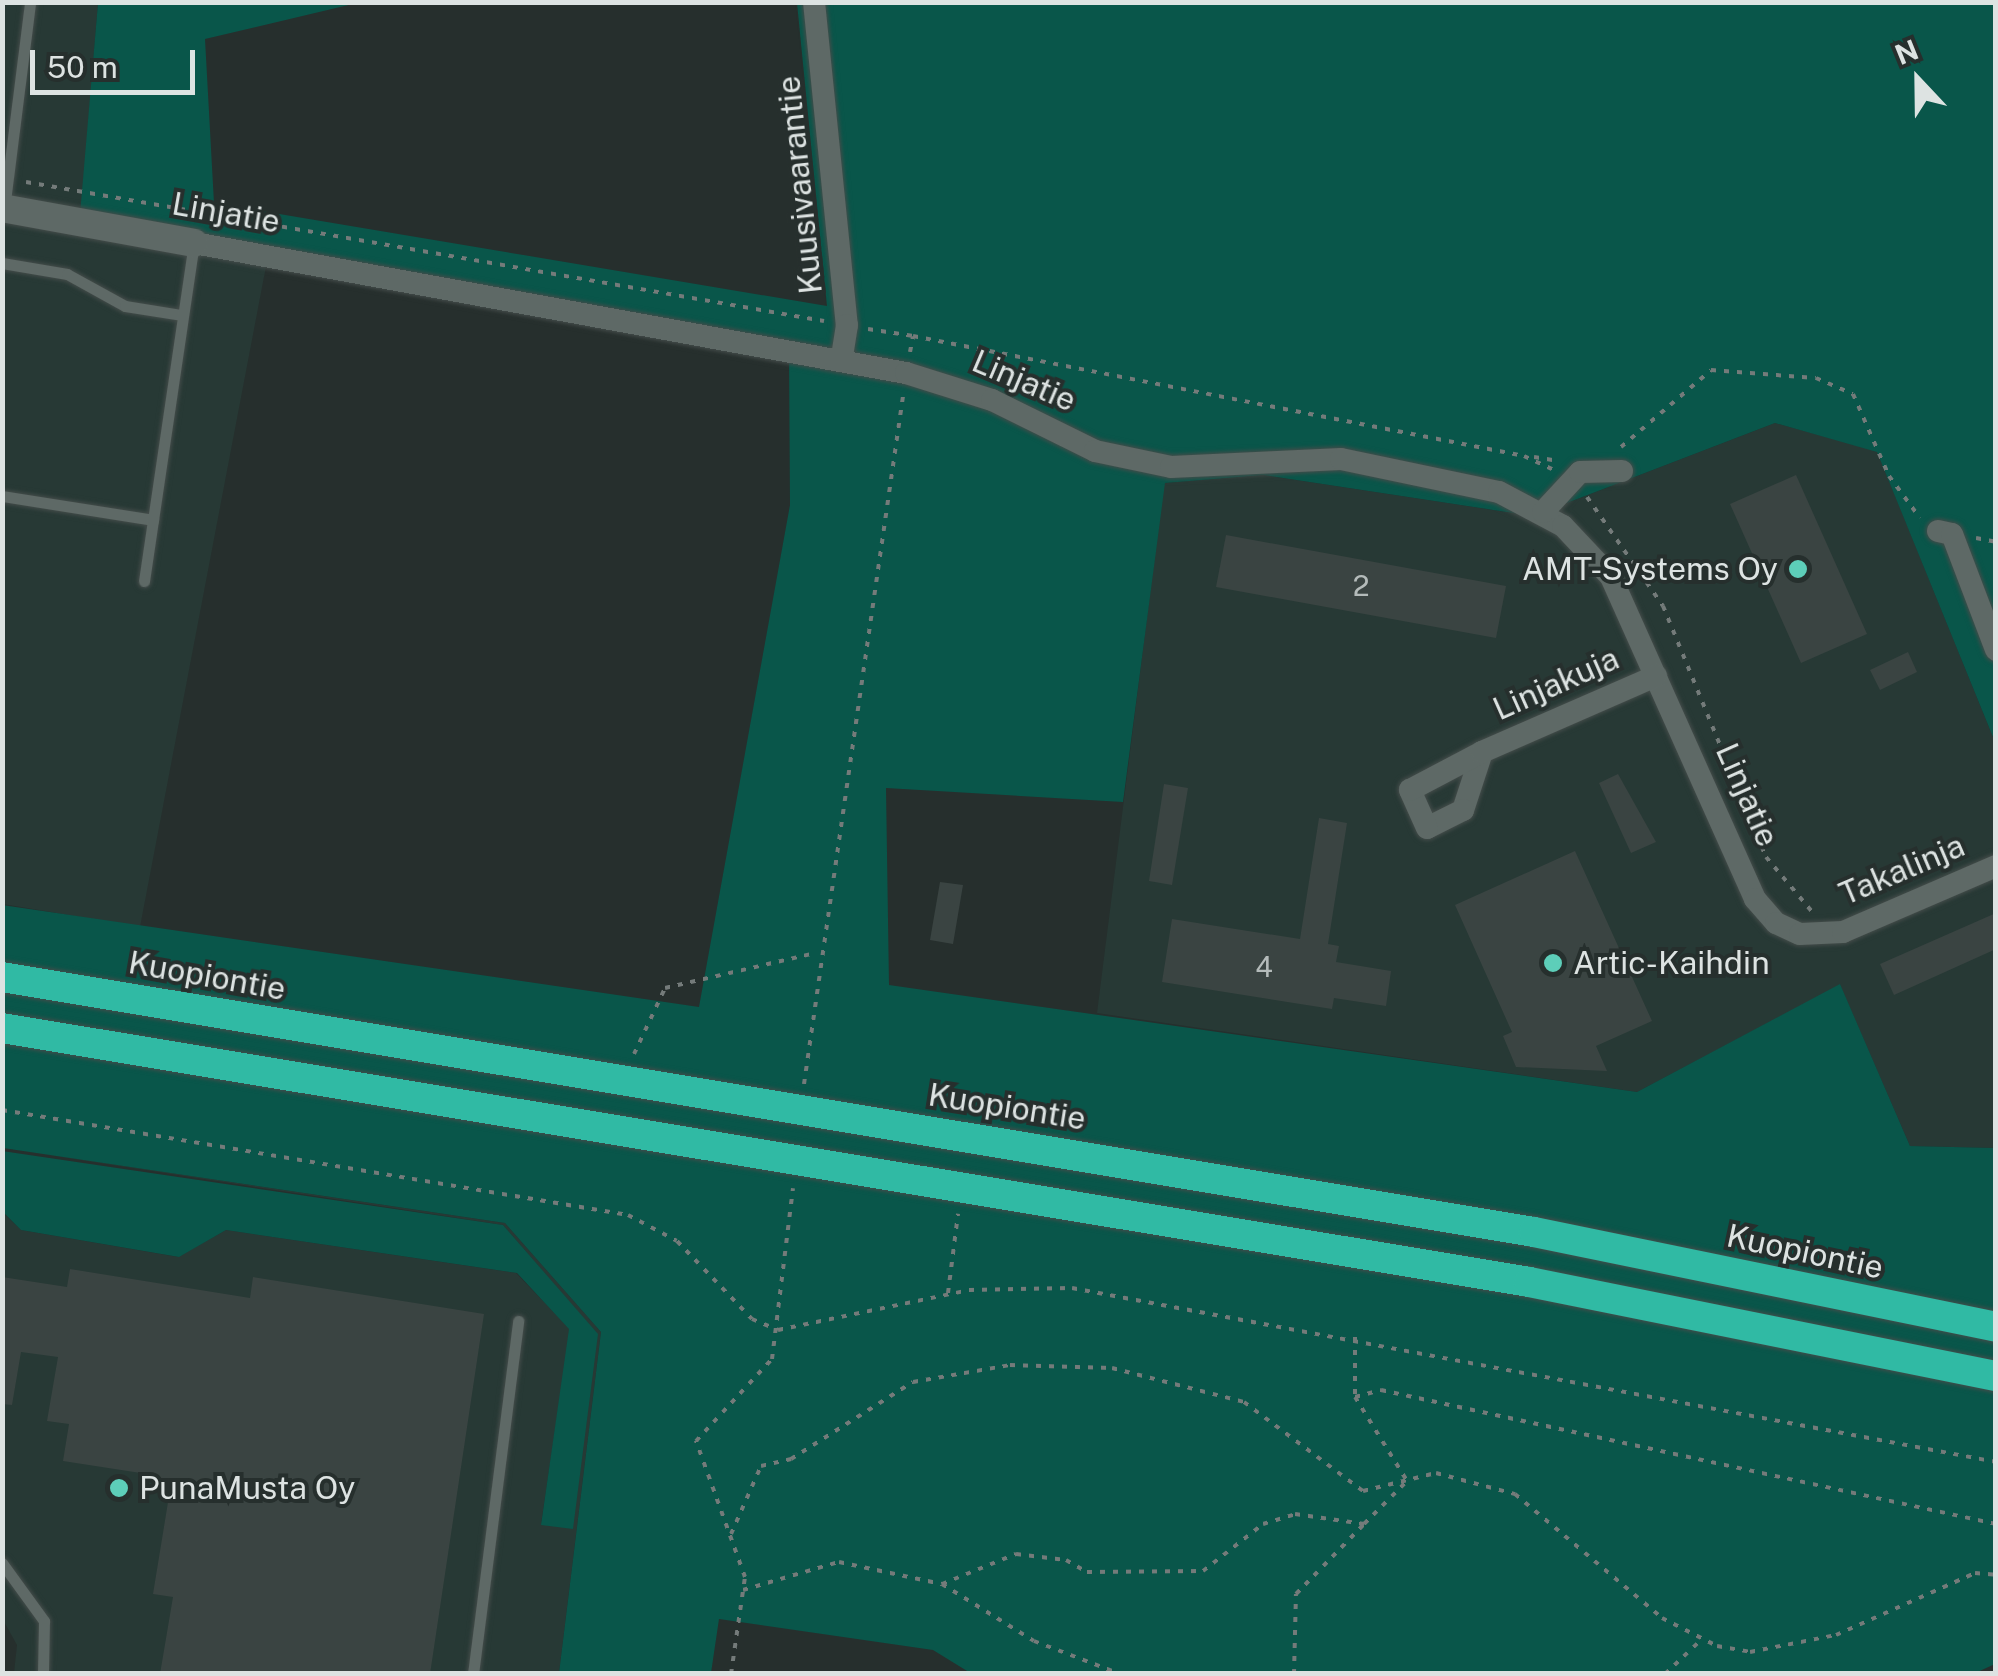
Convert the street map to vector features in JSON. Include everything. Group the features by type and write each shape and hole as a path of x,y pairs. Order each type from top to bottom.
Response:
{"highway":[{"name":"Kuopiontie","path":"2,976 1534,1232 1996,1327"},
{"path":"2,1028 1510,1278 1996,1376"}],"street":[{"name":"Kuusivaarantie","path":"814,2 847,325 841,361"},
{"name":"Linjatie","path":"3,209 906,373 1114,455 1171,467 1341,459 1499,492 1543,512 1611,577 1754,899 1776,923"},
{"path":"1543,512 1569,480 1594,467 1622,471"},
{"path":"1938,531 1952,534 1996,650"},
{"name":"Linjakuja","path":"1482,752 1656,676"},
{"name":"Takalinja","path":"1776,923 1816,933 1843,932 1996,866"}],"lane":[{"path":"3,209 30,2"},
{"path":"144,581 194,243"},
{"path":"2,264 67,274 124,306 182,316"},
{"path":"2,496 153,520"},
{"path":"474,1674 518,1321"},
{"path":"2,1562 44,1621 43,1674"}],"path":[{"path":"8,179 913,336 1524,456 1569,480 1621,536 1664,606 1766,857 1808,902 1816,933"},
{"path":"804,1084 816,953 913,336"},
{"path":"1594,467 1711,370 1816,378 1852,394 1889,476 1938,531"},
{"path":"634,1056 664,988 816,953"},
{"path":"2,1110 628,1215 677,1241 752,1319 778,1330 948,1293 1072,1288 1355,1336 1996,1462"},
{"path":"732,1674 743,1590 731,1534 696,1441 711,1416 766,1376 778,1330 794,1185"},
{"path":"948,1293 958,1214"},
{"path":"1355,1336 1355,1396 1407,1481"},
{"path":"731,1534 761,1466 790,1459 913,1382 1010,1365 1112,1368 1244,1402 1363,1491 1436,1473 1514,1494 1662,1618 1701,1640 1750,1652 1788,1646 1876,1621 1975,1573 1996,1575"},
{"path":"1355,1396 1381,1390 1996,1524"},
{"path":"1298,1673 1296,1594 1407,1481"},
{"path":"942,1584 1016,1554 1066,1560 1087,1572 1203,1571 1263,1524 1295,1514 1364,1524"},
{"path":"743,1590 838,1562 942,1584 1034,1641 1120,1674"},
{"path":"1664,1674 1701,1640"}],"shaded area":[{"path":"2,3 98,3 80,226 267,261 140,927 3,904"},
{"path":"1775,423 1877,451 1995,742 1995,1148 1910,1146 1840,985 1637,1092 1097,1013 1164,483 1263,475 1533,516"},
{"path":"3,1148 505,1223 601,1332 559,1673 14,1673 17,1645 2,1618 2,1212 21,1230 178,1257 226,1230 516,1273 570,1329 541,1524 597,1334 503,1225"}],"green space":[{"path":"98,3 357,3 205,39 214,203 827,306 797,3 1995,3 1995,742 1877,452 1775,423 1533,516 1263,475 1165,483 1123,802 886,788 889,985 1637,1092 1840,984 1910,1146 1995,1148 1995,1664 1973,1674 972,1674 933,1650 719,1619 711,1673 559,1673 601,1332 505,1223 3,1148 2,905 699,1007 790,505 789,355 79,226"},
{"path":"2,1151 503,1225 598,1334 573,1529 541,1525 569,1329 517,1273 226,1230 179,1257 21,1230 3,1212"}],"building":[{"name":"AMT-Systems Oy","path":"1796,475 1867,634 1801,663 1730,504"},
{"path":"1226,535 1506,586 1496,638 1216,587"},
{"path":"1908,652 1917,672 1880,690 1870,670"},
{"path":"1618,774 1656,842 1631,853 1599,783"},
{"path":"1164,784 1188,788 1172,885 1149,881"},
{"path":"1319,818 1347,823 1328,944 1339,946 1336,962 1391,971 1386,1006 1334,998 1332,1009 1162,982 1172,919 1300,939"},
{"name":"Artic-Kaihdin","path":"1575,851 1652,1021 1596,1046 1607,1071 1516,1067 1503,1036 1512,1032 1455,905"},
{"path":"940,882 963,885 953,944 930,940"},
{"path":"1996,913 1996,949 1894,995 1880,964"},
{"path":"70,1269 250,1298 253,1277 484,1314 430,1674 160,1674 173,1597 153,1594 170,1490 158,1488 160,1476 63,1461 69,1424 47,1421 58,1357 21,1352 12,1405 2,1404 2,1277 67,1287"}],"place":[{"name":"AMT-Systems Oy","path":"1798,569"},
{"name":"Artic-Kaihdin","path":"1553,963"},
{"name":"PunaMusta Oy","path":"119,1488"}]}
